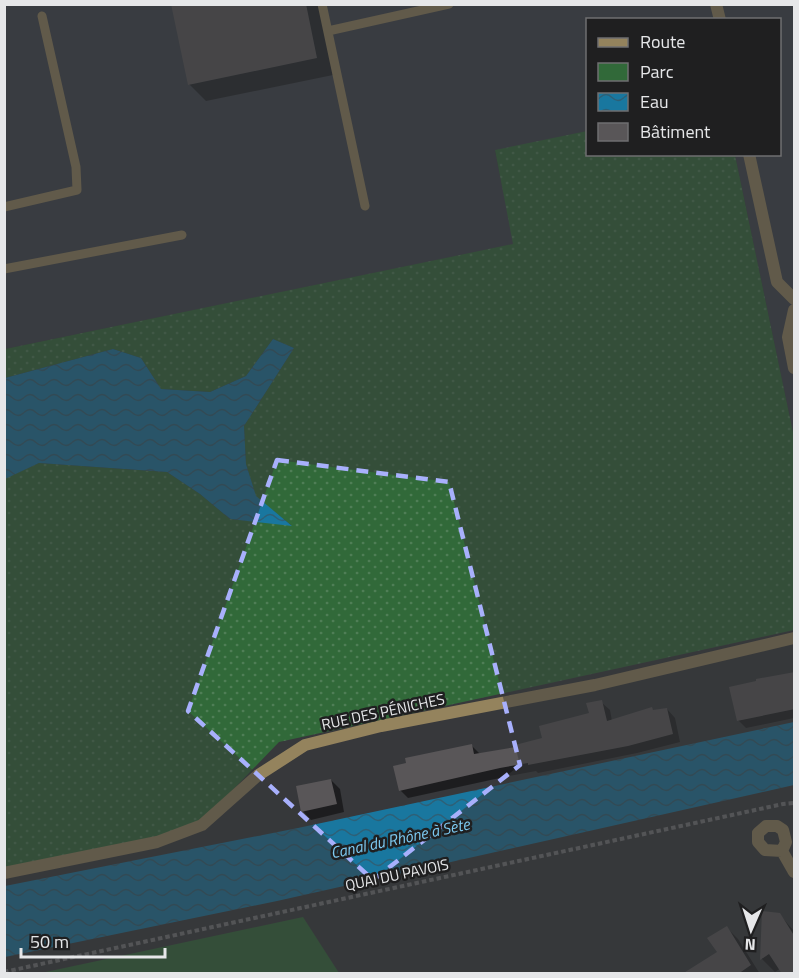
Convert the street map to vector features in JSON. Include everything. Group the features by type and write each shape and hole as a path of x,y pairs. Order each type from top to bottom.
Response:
{"street":[{"path":"749,156 777,282 795,299"},
{"path":"795,310 788,337 795,368"},
{"name":"RUE DES PÉNICHES","path":"4,873 157,842 202,825 257,776 305,745 381,726 595,685 795,638"},
{"path":"782,851 795,872"}],"lane":[{"path":"322,4 365,206"},
{"path":"328,31 449,4"},
{"path":"4,207 77,190 76,167 42,16"},
{"path":"4,269 182,235"}],"path":[{"name":"QUAI DU PAVOIS","path":"4,972 795,803"}],"highlighted area":[{"path":"277,460 449,482 520,765 373,880 188,711"}],"shaded area":[{"path":"5,5 794,5 794,437 735,156 781,156 781,18 586,18 586,131 495,151 514,244 5,349"}],"green space":[{"path":"586,131 586,156 735,156 794,437 794,630 279,742 196,828 5,868 4,479 39,463 167,472 200,494 230,519 291,525 256,497 246,464 244,426 294,348 273,339 246,376 210,392 161,389 141,358 113,349 5,378 5,349 513,244 495,150"},
{"path":"303,917 339,973 41,973"}],"water":[{"path":"273,339 294,348 244,426 246,464 256,496 292,526 230,519 200,494 167,472 39,463 5,479 5,378 113,349 141,358 161,389 210,392 246,376"},
{"name":"Canal du Rhône à Sète","path":"794,722 794,785 277,901 5,957 5,886 298,828"}],"building":[{"path":"171,4 306,4 317,58 188,85"},
{"path":"795,672 795,709 737,721 729,687 756,681 756,679"},
{"path":"602,700 607,721 652,707 653,710 667,708 673,734 628,746 500,768 399,791 393,766 406,763 405,758 472,744 474,754 516,747 515,745 542,738 539,726 589,713 586,703"},
{"path":"331,779 337,804 301,812 296,786"},
{"path":"762,911 780,913 795,937 795,974 782,974 769,954 760,960"},
{"path":"727,926 751,965 738,974 682,974 717,952 707,938"}]}
